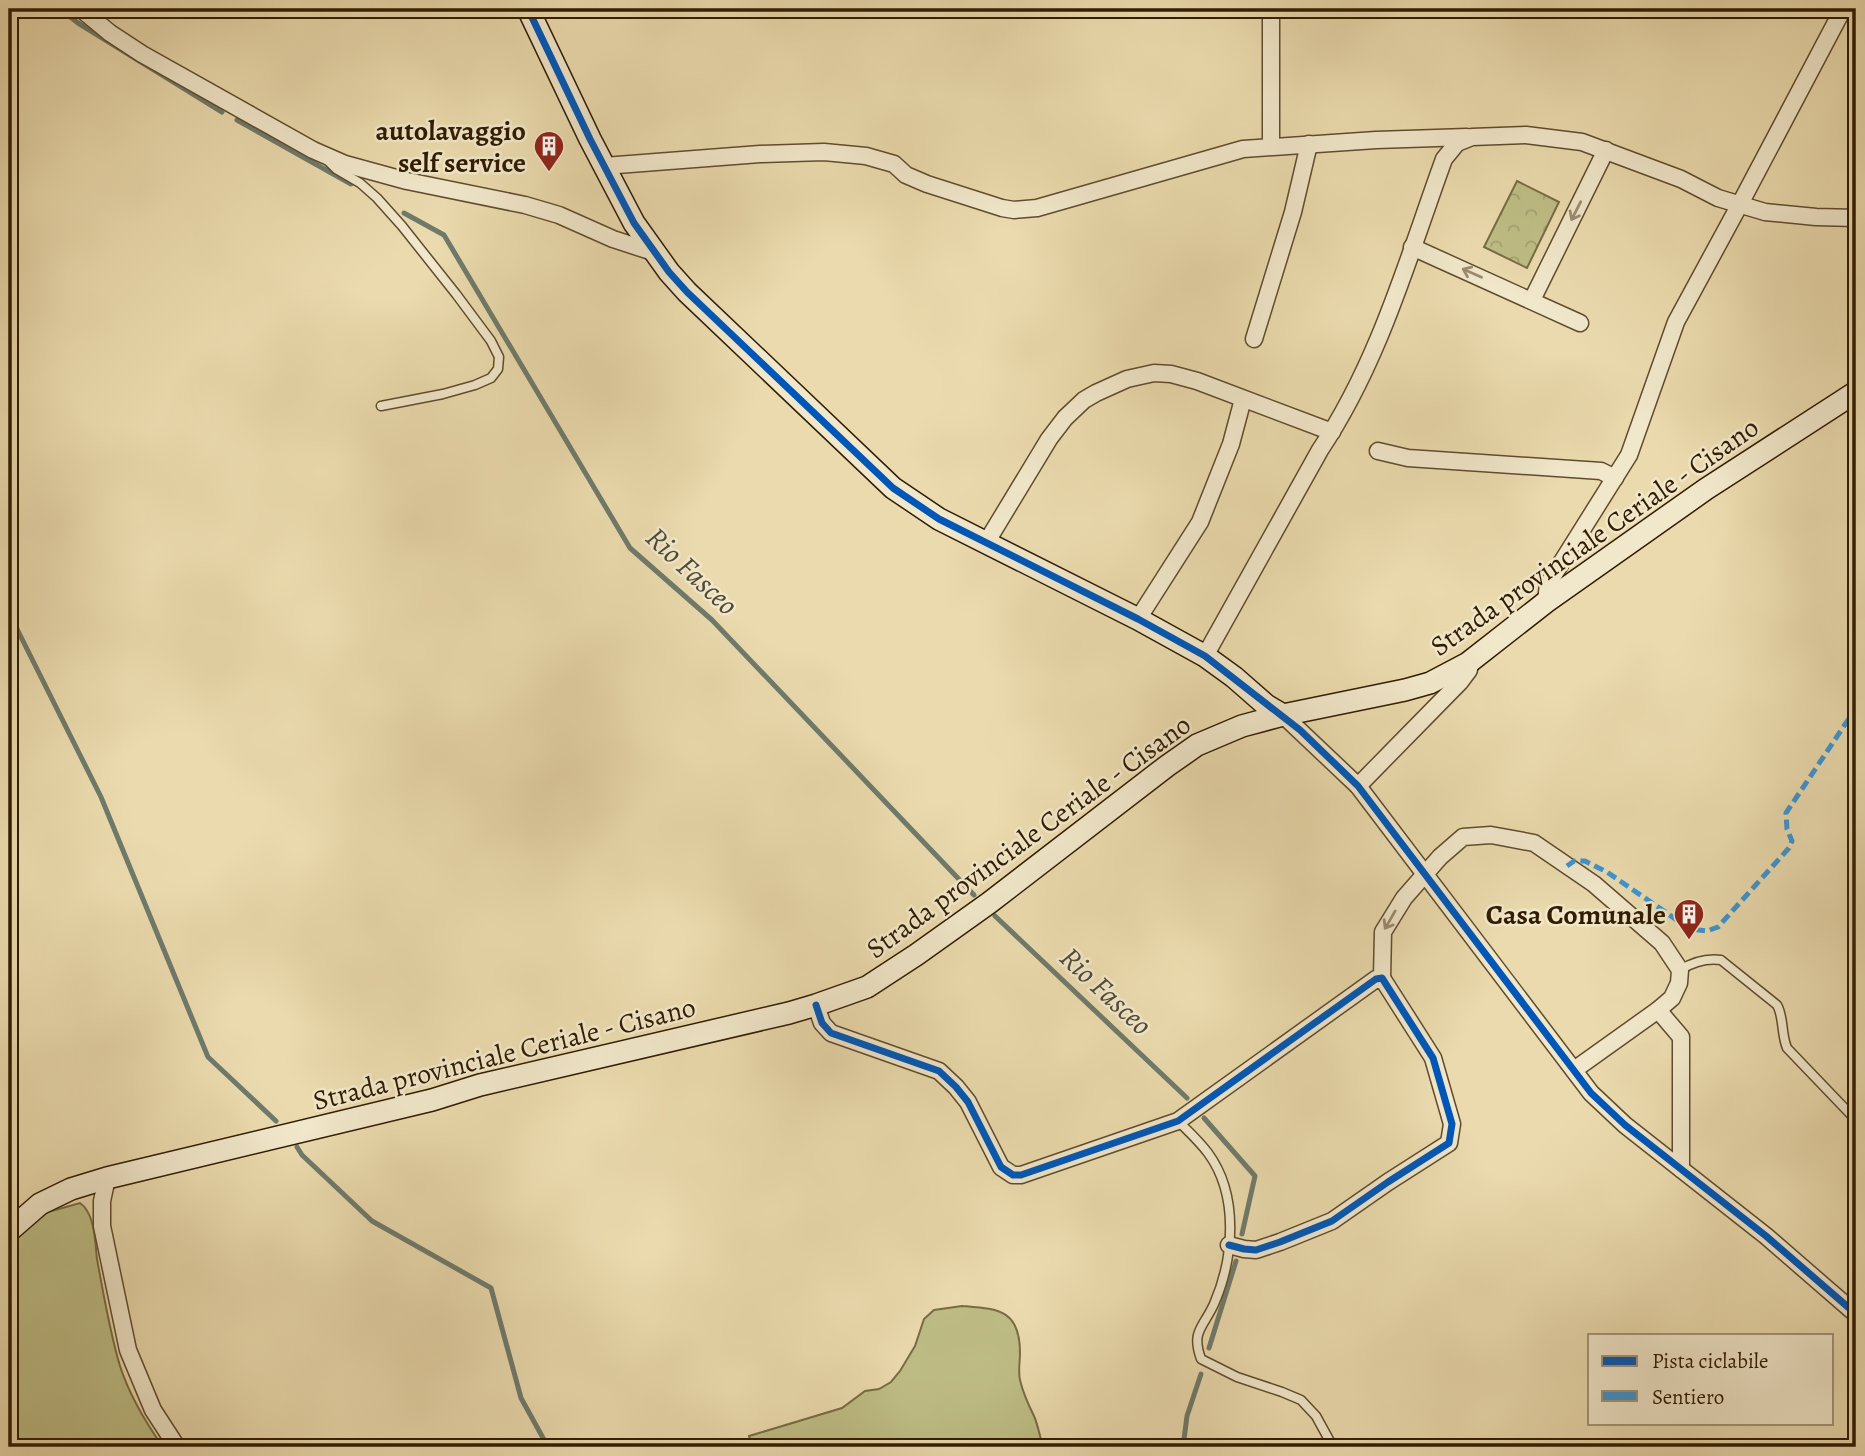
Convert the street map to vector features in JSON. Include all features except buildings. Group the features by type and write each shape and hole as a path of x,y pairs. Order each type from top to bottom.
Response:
{"main road":[{"path":"528,9 634,223 669,272 893,488 939,519 1138,619 1205,656 1266,705 1283,715"},
{"name":"Strada provinciale Ceriale - Cisano","path":"9,1231 40,1204 71,1189 107,1178 432,1100 480,1084 600,1058 816,1005 867,987 989,903 1197,745 1242,726 1283,715 1430,683 1468,663 1546,603 1706,489 1856,392"}],"street":[{"path":"81,9 142,54 234,107 345,164 526,205 656,253"},
{"path":"1271,9 1271,146"},
{"path":"1546,603 1548,584 1629,455 1676,321 1843,9"},
{"path":"604,166 760,154 824,152 866,156 894,164 906,175 927,184 1014,210 1037,208 1243,149 1376,140 1526,135 1583,142 1681,179 1718,198 1765,212 1856,218"},
{"path":"1205,656 1320,450 1340,420 1377,343 1444,159 1457,143 1472,137"},
{"path":"1254,339 1293,212 1308,144"},
{"path":"1532,300 1606,150"},
{"path":"1412,247 1580,323"},
{"path":"986,543 1049,439 1065,418 1084,400 1127,379 1154,373 1171,374 1197,381 1332,432"},
{"path":"1138,619 1200,522 1231,444 1243,399"},
{"path":"1378,451 1408,458 1601,471 1615,478"},
{"path":"1358,786 1460,682 1469,670 1468,663"},
{"path":"1283,715 1358,786 1591,1093 1610,1112 1766,1236 1856,1314"},
{"path":"1229,1245 1256,1250 1332,1221 1449,1143 1452,1124 1433,1058 1382,978 1383,932 1404,898 1463,837 1491,835 1534,843 1594,884 1662,943 1680,970 1679,983 1672,998 1574,1070"},
{"path":"816,1005 822,1023 831,1033 939,1071 968,1102 1001,1167 1013,1175 1028,1173 1178,1121 1376,979 1382,978"},
{"path":"1658,1010 1681,1037 1681,1169"},
{"path":"107,1178 102,1201 102,1226 128,1350 153,1410 177,1447"}],"lane":[{"path":"326,155 330,165 360,183 402,226 491,341 499,357 498,369 491,378 475,385 381,406"},
{"path":"1680,970 1710,958 1721,960 1777,1005 1787,1048 1856,1120"},
{"path":"1178,1121 1208,1153 1222,1180 1230,1211 1229,1245 1223,1279 1199,1330 1196,1345 1201,1359 1237,1377 1301,1400 1316,1416 1334,1447"}],"green space":[{"path":"1517,181 1559,202 1527,268 1484,247"},
{"path":"80,1203 89,1214 93,1228 104,1299 120,1366 138,1408 163,1447 9,1447 9,1240 48,1212"},
{"path":"962,1306 986,1308 1005,1314 1016,1328 1019,1338 1020,1380 1043,1447 752,1447 749,1436 842,1408 865,1391 879,1389 891,1382 915,1346 924,1319 934,1310"}],"waterway":[{"name":"Rio Fasceo","path":"60,9 78,23 222,112"},
{"name":"Rio Fasceo","path":"237,120 351,184"},
{"name":"Rio Fasceo","path":"404,213 444,235 630,548 712,620 974,895"},
{"path":"9,613 101,797 208,1057 276,1121"},
{"name":"Rio Fasceo","path":"995,916 1187,1098"},
{"name":"Rio Fasceo","path":"1204,1118 1255,1176 1242,1234"},
{"path":"297,1147 302,1155 372,1221 491,1288 521,1398 548,1447"},
{"name":"Rio Fasceo","path":"1209,1348 1236,1261"},
{"name":"Rio Fasceo","path":"1183,1447 1187,1416 1201,1374"}],"marked path":[{"path":"1567,866 1574,861 1585,861 1607,872 1690,929 1707,931 1718,927 1789,848 1792,841 1787,829 1786,813 1856,708"}],"cycle path":[{"path":"528,9 590,139 634,223 687,292 893,488 939,519 1138,619 1205,656 1300,730 1358,786 1591,1093 1625,1125 1766,1236 1856,1314"},
{"path":"816,1005 822,1023 831,1033 939,1071 968,1102 1001,1167 1013,1175 1021,1175 1178,1121 1376,979 1382,978 1433,1058 1452,1124 1449,1143 1332,1221 1256,1250 1229,1245"}],"place":[{"name":"autolavaggio self service","path":"549,173"},
{"name":"Casa Comunale","path":"1689,941"}]}
